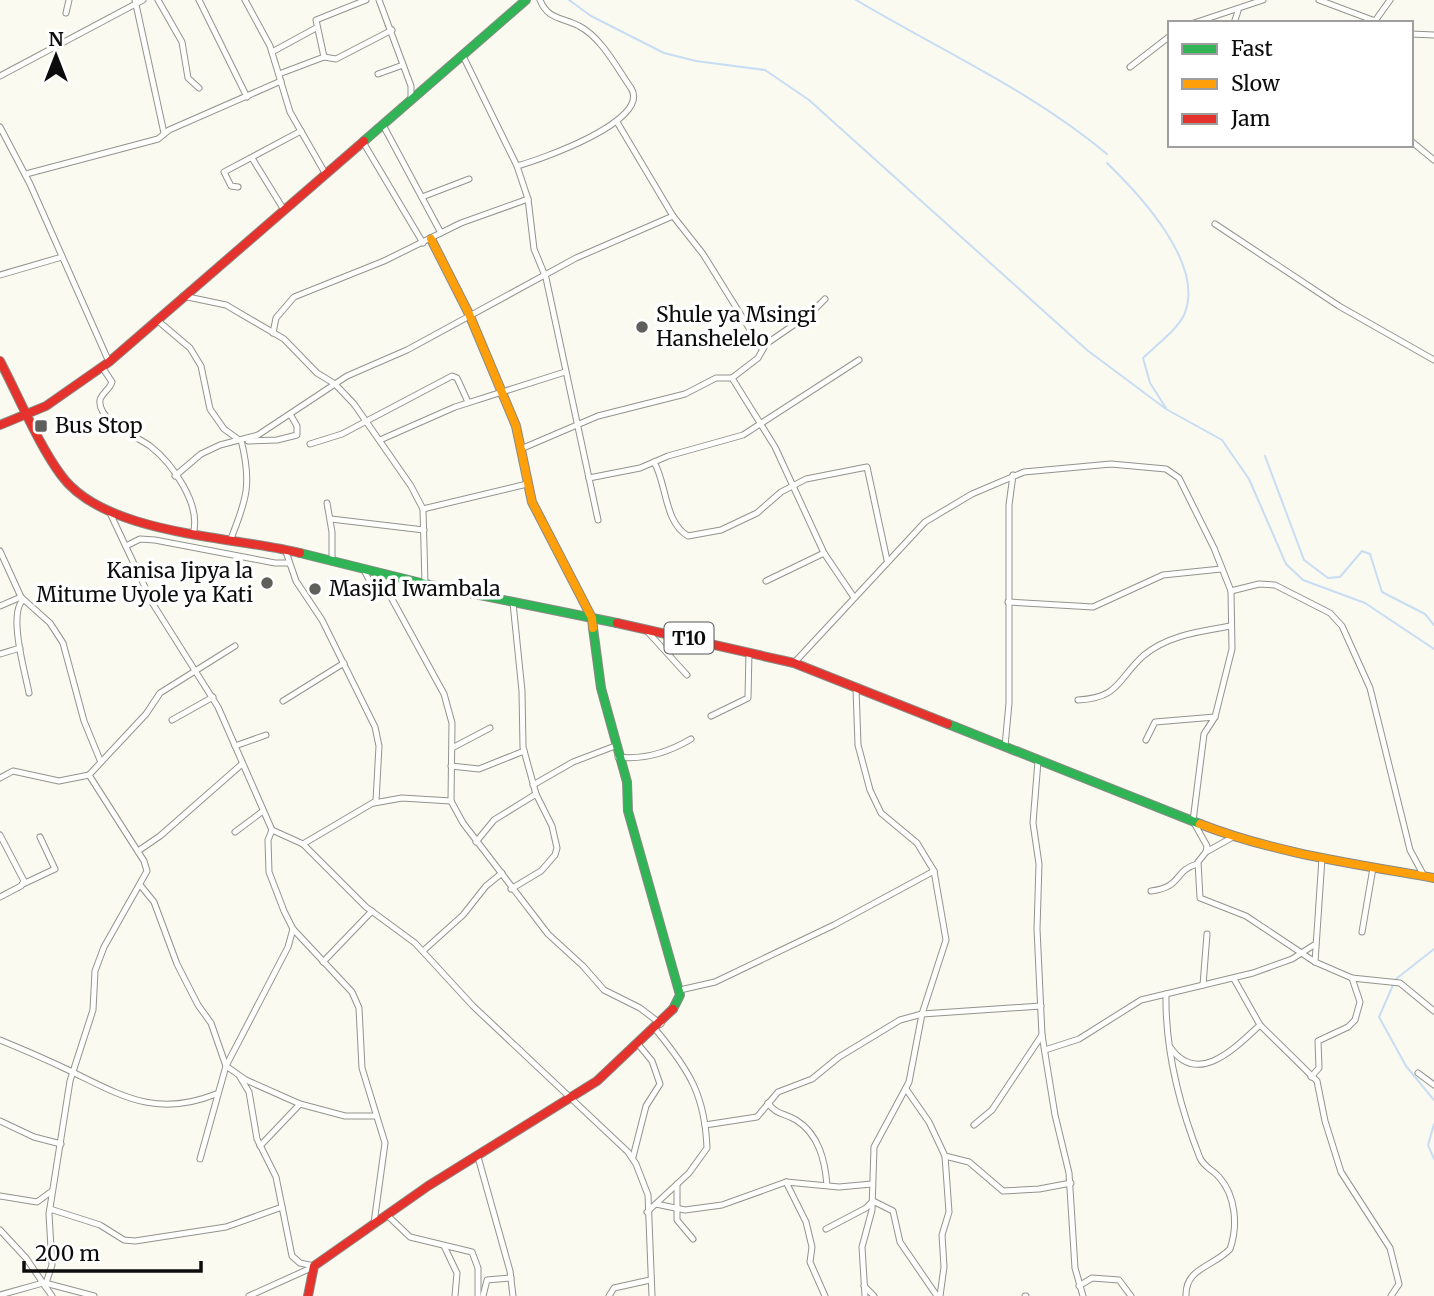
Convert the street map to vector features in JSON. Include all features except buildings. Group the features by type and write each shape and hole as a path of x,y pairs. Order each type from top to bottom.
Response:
{"main road":[{"path":"0,425 27,415 106,365 526,0"},
{"path":"308,1296 314,1266 374,1223 522,1126 597,1081 658,1027 677,1006 680,990 628,811 627,782 615,746 599,679 592,618 541,521 527,484 523,448 469,314 427,241"},
{"name":"T10","path":"0,360 27,415 67,483 88,501 110,513 193,534 285,549 425,584 644,628 794,663 1233,837 1322,858 1434,878"}],"street":[{"path":"66,13 69,0"},
{"path":"0,76 143,0"},
{"path":"158,0 182,42 188,78 199,88"},
{"path":"199,0 247,97"},
{"path":"245,0 272,52 287,107 324,173"},
{"path":"324,57 316,28 317,19 366,0"},
{"path":"379,0 393,30 411,86 411,100"},
{"path":"517,166 544,158 617,122 629,112 634,93 588,32 552,17 540,0"},
{"path":"1201,21 1263,0"},
{"path":"1319,0 1373,21"},
{"path":"1377,21 1390,0"},
{"path":"135,2 164,133"},
{"path":"1235,21 1238,10"},
{"path":"272,52 316,28"},
{"path":"26,174 158,139 164,133 247,97 324,57 336,59 393,30"},
{"path":"1413,34 1434,35"},
{"path":"1130,67 1168,38"},
{"path":"463,56 517,166 528,199 534,248 546,278 598,520"},
{"path":"379,74 403,65"},
{"path":"617,122 673,216 703,254 762,349"},
{"path":"383,125 441,233"},
{"path":"0,127 26,174 106,365 112,383 100,401 121,431 155,451 188,494 194,511 193,534"},
{"path":"238,187 231,186 224,173 302,131"},
{"path":"362,142 427,241"},
{"path":"1413,143 1434,160"},
{"path":"252,158 284,210"},
{"path":"422,197 469,179"},
{"path":"273,333 276,318 291,298 441,233 528,199"},
{"path":"175,476 203,453 258,435 335,384 407,350 469,314 546,278 576,258 673,216"},
{"path":"1215,224 1339,306 1434,360"},
{"path":"0,275 62,257"},
{"path":"183,296 226,305 288,342 317,373 335,384 367,422 423,509 425,584"},
{"path":"523,448 598,416 685,394 716,378 732,378 751,365 762,349 825,299"},
{"path":"157,320 190,348 202,370 210,409 224,429 242,440 273,441 295,436 298,429 290,414"},
{"path":"589,478 610,475 743,435 859,360"},
{"path":"380,440 468,402 565,372"},
{"path":"310,444 324,442 367,422 453,376 457,378 468,402"},
{"path":"732,378 781,457 791,486 824,553 853,596"},
{"path":"230,541 244,504 249,477 242,440"},
{"path":"654,462 661,476 663,492 686,535 721,530 757,513 791,486 820,474 868,467 887,560"},
{"path":"794,663 853,596 925,522 1013,475 1111,464 1166,469 1179,478 1214,548 1230,591 1232,649 1215,717 1204,734 1193,821 1206,852"},
{"path":"1004,746 1009,703 1008,602 1013,475"},
{"path":"423,509 527,484"},
{"path":"327,503 331,519 332,562"},
{"path":"110,513 150,600 213,697 272,830 303,844 372,911 400,929 473,1006 573,1097 633,1157 646,1187 652,1296"},
{"path":"331,519 424,530"},
{"path":"125,546 140,539 155,540 275,563 289,563"},
{"path":"285,549 300,589 322,620 364,699 378,741 377,797 374,803"},
{"path":"0,551 22,598 50,623 63,643 84,721 100,760"},
{"path":"766,581 824,553"},
{"path":"1008,602 1093,607 1163,575 1221,569"},
{"path":"364,570 369,580 387,590 440,686 452,723 452,801 476,842 548,934 583,966 604,990 639,1008 658,1027 695,1082 705,1125 706,1150 648,1212"},
{"path":"1230,591 1253,584 1275,584 1331,613 1342,626 1370,688 1410,850 1424,876"},
{"path":"0,606 22,598"},
{"path":"22,598 17,610 20,649 29,692"},
{"path":"511,889 541,871 557,851 552,826 536,794 524,751 513,603"},
{"path":"1078,700 1109,694 1143,656 1158,647 1198,629 1231,626"},
{"path":"644,628 687,675"},
{"path":"0,778 13,771 60,781 89,775 100,760 146,714 160,693 235,646"},
{"path":"0,654 20,649"},
{"path":"711,716 749,697 748,651"},
{"path":"283,701 344,663"},
{"path":"855,685 859,745 877,807 890,823 917,843 934,871 946,940 922,1014 906,1089 875,1142 873,1200 862,1247 866,1296"},
{"path":"172,720 213,697"},
{"path":"1146,740 1155,722 1215,717"},
{"path":"452,748 491,728"},
{"path":"235,746 266,735"},
{"path":"618,757 630,758 660,752 691,739"},
{"path":"533,785 573,762 615,746"},
{"path":"451,766 479,769 524,751"},
{"path":"1038,761 1033,828 1039,868 1037,929 1042,1035 1071,1183 1072,1245 1083,1296"},
{"path":"138,851 160,836 242,764"},
{"path":"44,1284 52,1265 48,1236 50,1209 73,1072 93,1010 98,959 147,871 138,851 89,775"},
{"path":"476,842 494,820 536,794"},
{"path":"303,844 374,803 402,798 452,801"},
{"path":"235,832 263,811"},
{"path":"272,830 268,840 269,872 293,929 356,998 360,1014 362,1068 385,1143 374,1223"},
{"path":"0,835 22,874 23,884"},
{"path":"0,897 55,869 40,837"},
{"path":"1151,891 1169,888 1177,883 1181,873 1197,864 1206,852 1233,837"},
{"path":"1315,961 1322,858"},
{"path":"1197,864 1200,898 1246,916 1315,961 1352,978 1400,983 1434,1011"},
{"path":"1363,932 1373,868"},
{"path":"680,990 715,982 834,925 934,871"},
{"path":"423,951 463,915 486,886 502,873"},
{"path":"141,886 154,902 177,964 211,1023 226,1066 238,1075 300,1104 345,1116 376,1116"},
{"path":"323,962 372,911"},
{"path":"200,1159 226,1066 288,947 293,929"},
{"path":"1203,985 1207,934"},
{"path":"1045,1050 1065,1046 1138,1002 1234,979 1302,953 1314,945"},
{"path":"1311,1077 1319,1068 1318,1041 1348,1027 1358,1014 1359,994 1352,978"},
{"path":"1234,979 1260,1025 1311,1073 1311,1077 1317,1082 1325,1121 1346,1182 1360,1198 1373,1226 1394,1256 1399,1285 1391,1296"},
{"path":"1166,994 1168,1044 1177,1091 1203,1165 1216,1173 1228,1190 1234,1220 1230,1249 1212,1264 1192,1274 1187,1282 1186,1296"},
{"path":"705,1125 757,1117 766,1111 768,1103 783,1089 812,1079 828,1065 889,1025 922,1014 1041,1006"},
{"path":"1168,1044 1186,1059 1212,1063 1225,1056 1260,1025"},
{"path":"974,1125 992,1110 1042,1035"},
{"path":"0,1040 109,1091 151,1105 188,1103 216,1094"},
{"path":"633,1157 646,1106 660,1084 652,1061 637,1044"},
{"path":"1418,1073 1434,1085"},
{"path":"238,1075 249,1093 260,1146 274,1173 294,1260 314,1266"},
{"path":"906,1089 929,1122 945,1156 949,1212 942,1235 944,1267 939,1296"},
{"path":"768,1103 774,1111 798,1121 809,1133 822,1153 827,1185"},
{"path":"260,1146 300,1104"},
{"path":"0,1121 34,1137 61,1144"},
{"path":"945,1156 969,1162 1004,1192 1071,1183"},
{"path":"478,1157 511,1278 513,1296"},
{"path":"656,1204 677,1210 722,1205 786,1182 872,1186 872,1183"},
{"path":"786,1182 806,1222 812,1247 810,1262 825,1296"},
{"path":"677,1184 678,1225 694,1240"},
{"path":"0,1196 37,1202 54,1188"},
{"path":"873,1200 893,1210 900,1242 939,1296"},
{"path":"826,1229 866,1208 873,1200"},
{"path":"50,1209 100,1226 124,1240 135,1241 226,1227 282,1208"},
{"path":"387,1215 410,1237 472,1252 478,1268 481,1296"},
{"path":"0,1230 26,1258 52,1296"},
{"path":"443,1246 457,1273 455,1296"},
{"path":"249,1296 314,1266"},
{"path":"481,1296 487,1280 511,1278"},
{"path":"1079,1286 1094,1278 1119,1280 1131,1296"},
{"path":"609,1296 614,1287 650,1280"},
{"path":"0,1295 44,1284 94,1296"},
{"path":"863,1285 874,1296"}],"waterway":[{"path":"569,0 591,16 664,53 696,61 765,70 809,100 1087,350 1166,409 1222,440 1249,479 1286,564 1303,580 1365,603 1434,649"},
{"path":"856,0 1048,110 1107,154"},
{"path":"1107,163 1152,212 1178,253 1186,275 1188,295 1181,321 1143,358 1150,383 1166,408"},
{"path":"1265,456 1304,560 1328,578 1340,577 1362,551 1370,554 1382,592 1425,614 1434,625"},
{"path":"1396,979 1434,949"},
{"path":"1393,985 1379,1017 1406,1066 1434,1100"},
{"path":"1434,1124 1428,1145 1434,1159"}],"traffic: fast":[{"path":"364,141 526,0"},
{"path":"300,553 425,584 617,623"},
{"path":"593,628 601,688 627,782 628,811 680,995 673,1009"},
{"path":"948,724 1200,824"}],"traffic: slow":[{"path":"431,239 469,314 516,426 532,502 592,618 593,628"},
{"path":"1200,824 1286,850 1434,878"}],"traffic: jam":[{"path":"0,425 46,406 109,362 364,141"},
{"path":"0,361 52,462 81,495 107,510 138,522 300,553"},
{"path":"617,623 794,663 948,724"},
{"path":"308,1296 314,1266 428,1186 597,1081 673,1009"}],"place":[{"name":"Shule ya Msingi Hanshelelo","path":"642,327"},
{"name":"Bus Stop","path":"41,426"},
{"name":"Kanisa Jipya la Mitume Uyole ya Kati","path":"267,583"},
{"name":"Masjid Iwambala","path":"315,589"}]}
